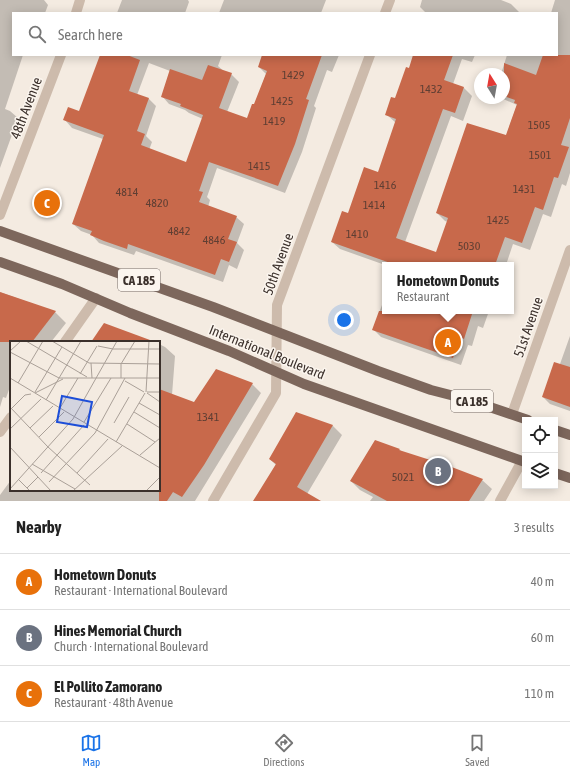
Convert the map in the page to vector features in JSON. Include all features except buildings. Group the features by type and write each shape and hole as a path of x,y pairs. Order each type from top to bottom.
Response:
{"main road":[{"name":"International Boulevard","path":"0,231 213,307 345,359 431,390 466,399 522,418"},
{"name":"International Boulevard","path":"0,262 62,284 130,313 229,351 304,384 522,461"},
{"path":"558,431 570,435"},
{"path":"558,474 570,478"}],"street":[{"path":"76,12 80,0"},
{"path":"385,12 390,0"},
{"name":"48th Avenue","path":"0,215 61,56"},
{"name":"50th Avenue","path":"212,501 276,393 277,305 370,56"},
{"name":"51st Avenue","path":"512,414 570,250"},
{"path":"66,341 96,298"},
{"path":"0,432 10,418"},
{"path":"500,501 522,463"}],"place":[{"name":"El Pollito Zamorano","path":"47,203"},
{"name":"Hometown Donuts","path":"448,342"},
{"name":"Hines Memorial Church","path":"438,471"}]}
